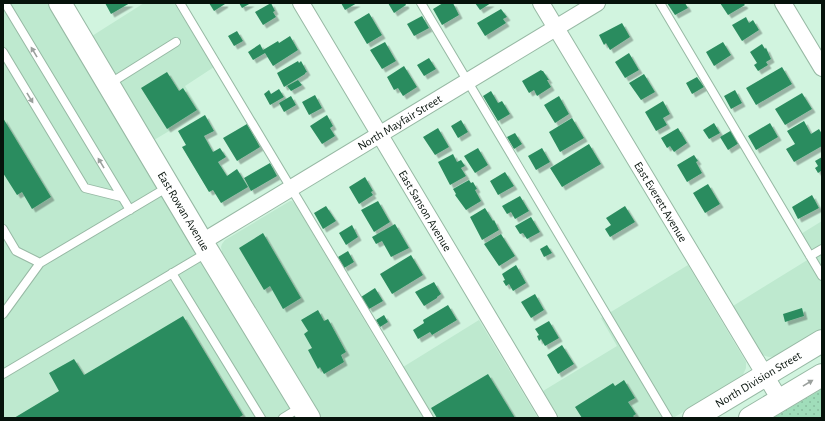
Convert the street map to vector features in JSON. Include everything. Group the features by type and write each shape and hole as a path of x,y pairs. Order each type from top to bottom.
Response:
{"street":[{"name":"East Rowan Avenue","path":"60,3 205,247 306,412"},
{"name":"East Sanson Avenue","path":"301,3 549,418"},
{"name":"East Everett Avenue","path":"541,3 780,400"},
{"name":"North Mayfair Street","path":"205,247 292,188 597,3"},
{"path":"783,3 822,68"},
{"name":"North Division Street","path":"694,418 822,341"},
{"path":"750,418 822,375"}],"lane":[{"path":"5,3 130,210"},
{"path":"180,3 429,418"},
{"path":"420,3 668,418"},
{"path":"660,3 822,276"},
{"path":"108,84 176,42"},
{"path":"3,52 84,188 121,197"},
{"path":"3,314 40,263 170,186"},
{"path":"3,229 16,251 40,263"},
{"path":"3,374 172,273 205,247"},
{"path":"810,256 822,249"},
{"path":"172,273 262,418"},
{"path":"283,418 306,412"}],"shaded area":[{"path":"3,3 47,3 296,418 3,418"},
{"path":"144,3 174,3 214,67 185,86 201,112 154,140 92,36"},
{"path":"290,201 295,204 395,372 479,320 538,418 322,418 222,252 221,247 225,240"},
{"path":"822,221 822,329 778,356 769,357 762,355 733,306 809,259 796,237"},
{"path":"688,265 746,362 746,368 742,377 673,418 559,418 543,391 617,346 601,318"},
{"path":"822,389 822,418 773,418"}],"building":[{"path":"105,3 130,3 111,14"},
{"path":"209,3 224,3 225,4 214,11"},
{"path":"239,3 251,3 242,8"},
{"path":"271,3 276,17 263,25 255,12"},
{"path":"341,3 357,3 345,10"},
{"path":"388,3 405,3 406,5 394,13"},
{"path":"443,3 453,3 459,15 442,25 433,9"},
{"path":"475,3 491,3 480,10"},
{"path":"667,3 685,3 688,8 675,15"},
{"path":"720,3 743,3 745,5 728,15"},
{"path":"501,9 507,17 503,19 506,23 485,36 477,23"},
{"path":"369,13 382,35 367,44 354,22"},
{"path":"422,16 429,28 414,36 407,24"},
{"path":"746,17 749,23 753,20 759,30 742,41 732,25"},
{"path":"622,23 630,37 610,50 606,43 604,45 599,35"},
{"path":"237,31 243,41 234,46 228,36"},
{"path":"290,36 298,50 273,66 265,53 253,60 248,52 260,44 263,50"},
{"path":"385,42 396,61 382,69 370,50"},
{"path":"723,42 731,55 714,66 706,52"},
{"path":"762,44 765,49 766,48 771,59 766,62 768,65 758,71 754,65 757,63 750,52"},
{"path":"629,53 639,70 625,78 615,62"},
{"path":"429,58 436,69 424,76 417,65"},
{"path":"298,61 299,63 301,61 307,72 284,87 277,73"},
{"path":"404,66 417,87 403,96 398,88 394,90 387,77"},
{"path":"782,67 792,84 756,105 746,88"},
{"path":"541,70 549,80 547,80 551,87 537,96 534,90 529,93 522,81"},
{"path":"167,72 179,91 183,88 197,110 167,129 141,88"},
{"path":"644,74 655,92 641,100 629,83"},
{"path":"697,77 704,87 692,94 686,83"},
{"path":"298,80 302,85 291,91 287,86"},
{"path":"279,89 284,97 270,105 264,94 269,90 271,94"},
{"path":"735,90 742,103 731,109 724,96"},
{"path":"491,91 498,103 502,101 510,114 498,121 483,96"},
{"path":"802,93 812,109 785,125 775,109"},
{"path":"315,95 322,108 309,115 302,102"},
{"path":"291,96 296,105 284,112 279,103"},
{"path":"559,96 569,114 555,123 544,105"},
{"path":"663,101 670,114 663,118 667,125 656,131 645,112"},
{"path":"205,115 214,131 204,136 213,152 220,148 226,157 218,162 227,176 237,169 248,187 221,203 213,190 209,192 182,147 186,145 178,131"},
{"path":"327,115 333,126 330,128 335,136 322,144 310,126"},
{"path":"3,118 51,197 32,209 22,192 17,195 3,173"},
{"path":"572,118 584,138 560,152 549,132"},
{"path":"461,120 468,132 458,138 451,126"},
{"path":"804,121 811,134 819,129 822,134 822,146 794,162 786,149 795,144 787,131"},
{"path":"714,123 720,133 709,139 703,130"},
{"path":"770,123 778,137 756,150 748,136"},
{"path":"247,124 260,147 237,161 223,138"},
{"path":"438,128 449,147 435,155 423,137"},
{"path":"678,128 687,143 674,152 670,146 667,148 661,138"},
{"path":"732,130 739,143 728,150 720,137"},
{"path":"515,133 522,144 514,149 507,137"},
{"path":"589,144 601,164 562,187 550,168"},
{"path":"478,148 488,165 475,173 464,156"},
{"path":"542,148 550,162 536,170 528,156"},
{"path":"453,154 457,162 461,160 465,166 461,168 466,176 450,185 438,162"},
{"path":"694,155 698,161 696,162 702,173 687,182 677,165"},
{"path":"822,157 822,173 821,171 818,173 815,168 818,166 815,161"},
{"path":"270,163 277,176 251,191 244,178"},
{"path":"505,172 514,186 498,195 490,181"},
{"path":"365,177 373,191 371,192 373,195 359,204 349,187"},
{"path":"469,180 471,183 473,182 477,189 475,190 481,201 466,210 455,195 456,194 453,189"},
{"path":"708,184 720,204 705,213 693,193"},
{"path":"812,195 819,208 798,219 792,207"},
{"path":"520,196 529,211 515,219 511,212 507,214 502,206"},
{"path":"378,201 390,222 374,232 361,210"},
{"path":"326,206 336,221 323,229 314,213"},
{"path":"625,206 635,222 610,237 605,229 611,225 606,218"},
{"path":"485,208 499,230 482,240 470,217"},
{"path":"531,217 540,232 527,239 523,233 520,234 515,226"},
{"path":"395,224 409,248 391,257 382,241 376,244 372,237"},
{"path":"352,225 358,237 346,245 339,233"},
{"path":"263,233 301,298 283,309 270,286 264,290 239,248"},
{"path":"501,234 515,256 499,266 484,244"},
{"path":"547,245 552,253 544,257 540,249"},
{"path":"348,251 354,262 344,268 338,257"},
{"path":"411,255 423,275 392,294 380,274"},
{"path":"516,265 526,283 513,291 509,284 506,286 503,281 505,280 502,274"},
{"path":"434,282 441,294 424,306 415,292"},
{"path":"375,288 383,301 369,309 361,297"},
{"path":"535,294 544,310 531,318 521,302"},
{"path":"448,305 457,320 432,335 430,332 418,339 413,330 424,323 423,320"},
{"path":"802,308 804,316 785,322 783,314"},
{"path":"318,310 324,321 328,319 346,352 341,355 344,362 324,374 320,367 318,369 308,350 312,348 304,334 308,331 301,320"},
{"path":"384,315 388,322 380,327 376,320"},
{"path":"183,316 243,415 238,418 14,418 59,391 49,373 74,359 84,375"},
{"path":"549,321 559,338 545,346 541,339 539,341 537,336 539,335 535,329"},
{"path":"562,345 574,364 558,374 547,355"},
{"path":"488,374 515,418 437,418 431,408"},
{"path":"624,380 635,398 628,402 636,414 633,416 635,418 582,418 575,407 613,383 615,386"}]}
